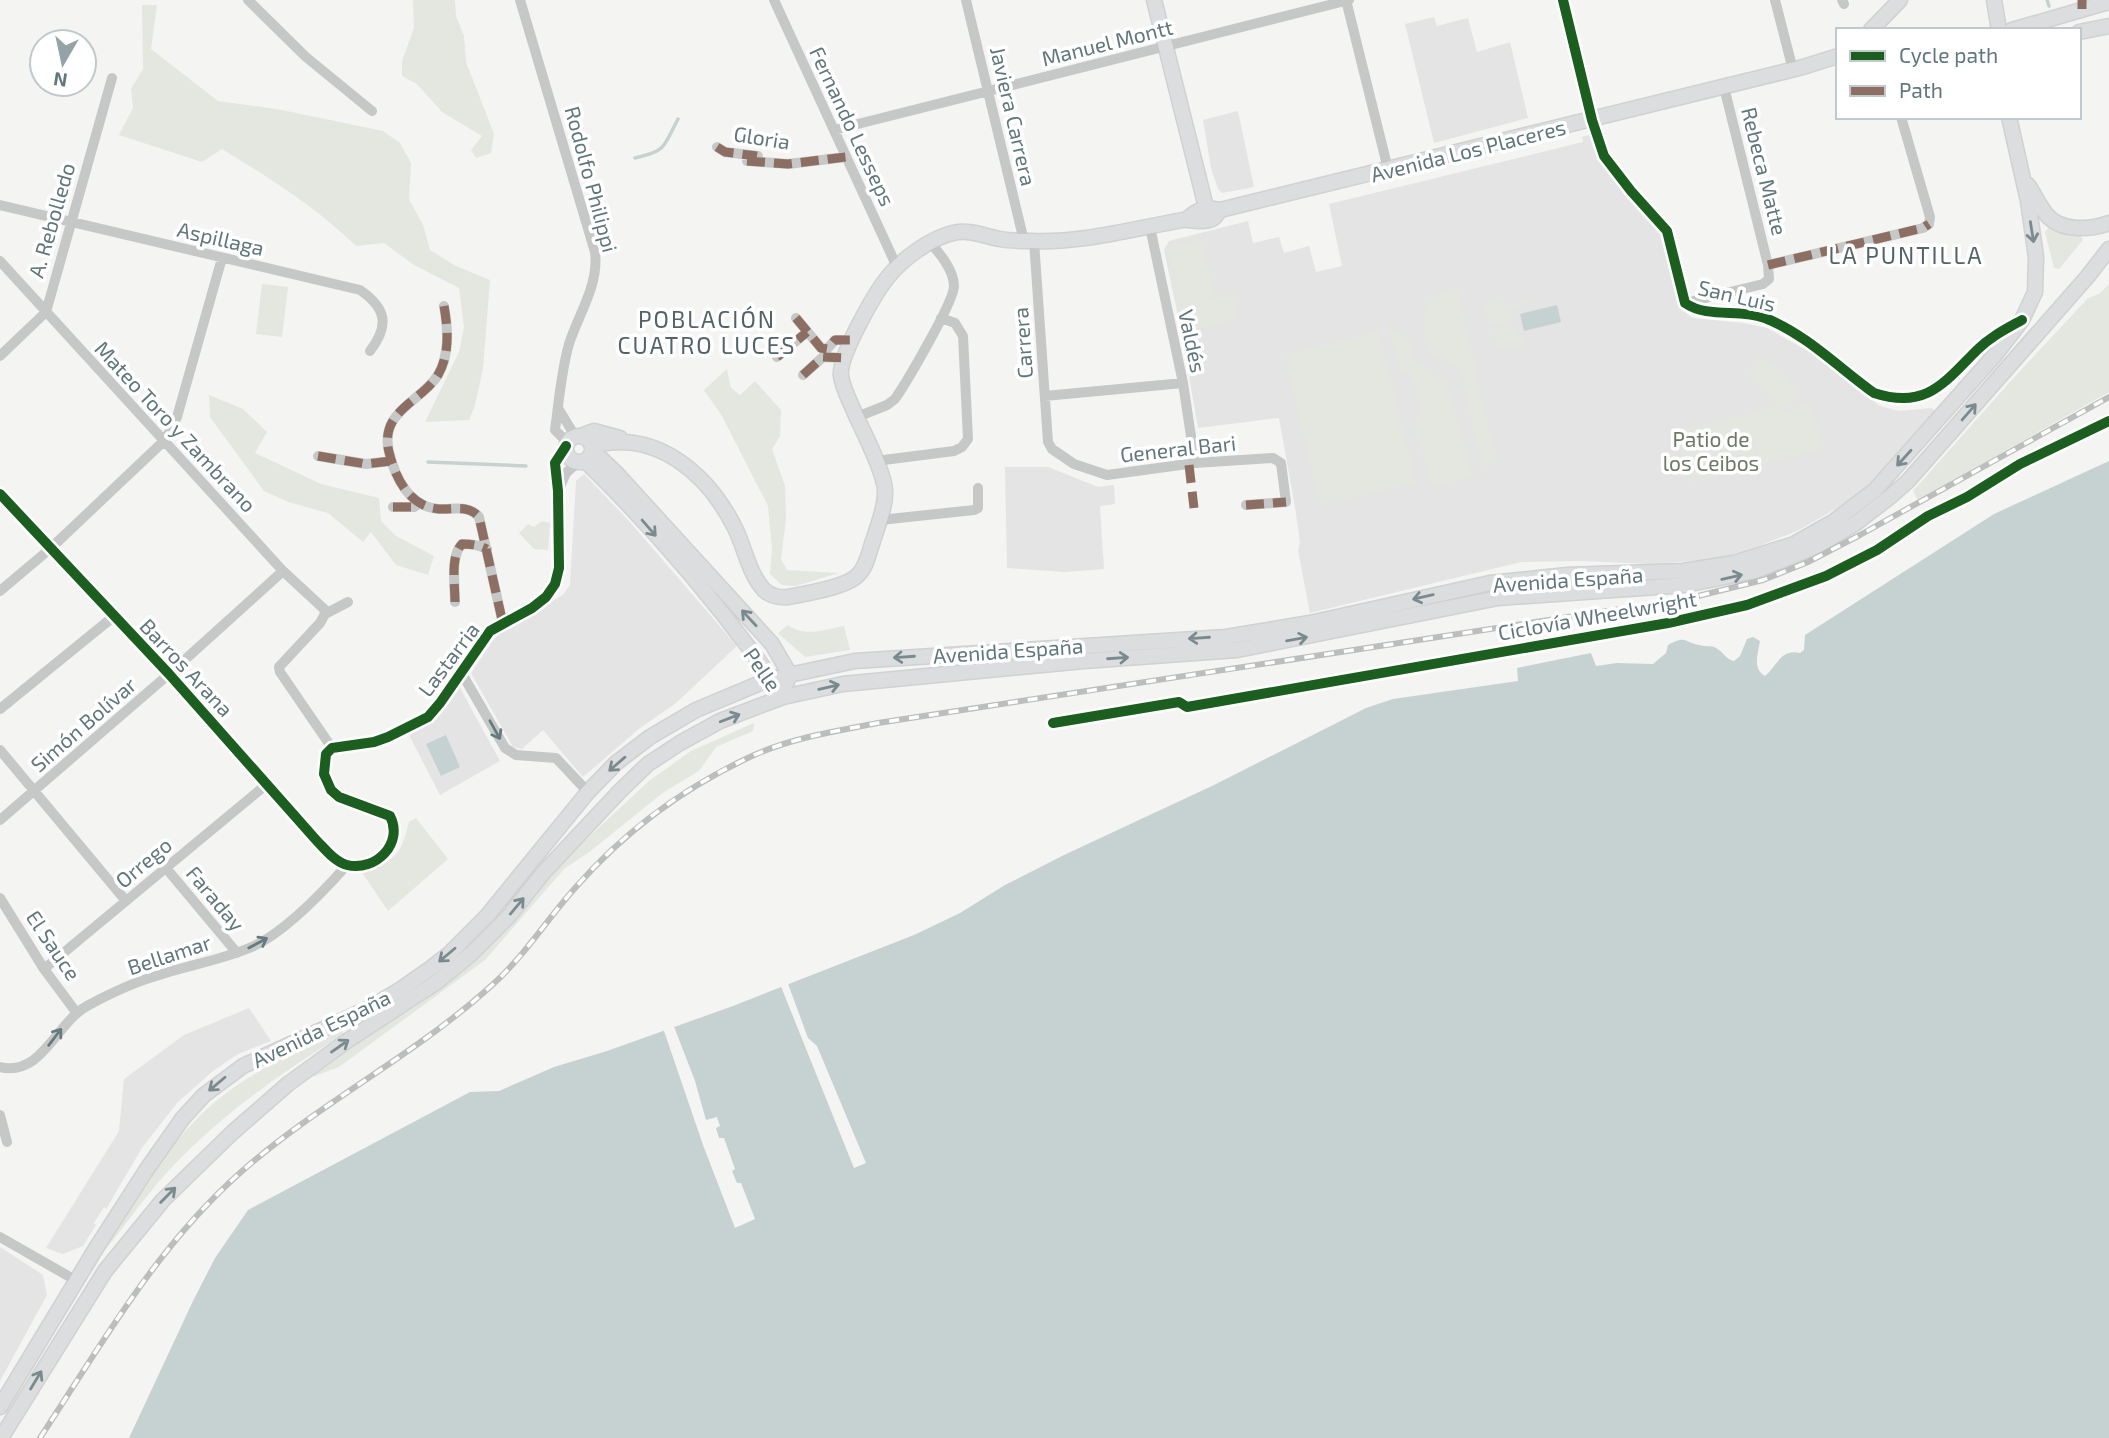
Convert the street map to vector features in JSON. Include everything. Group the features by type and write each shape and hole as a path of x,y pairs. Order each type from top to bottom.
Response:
{"main road":[{"path":"1154,0 1213,209"},
{"path":"1873,28 1900,0"},
{"path":"1994,0 1999,28"},
{"path":"2017,28 2082,4 2109,2"},
{"path":"2081,32 2109,26"},
{"name":"Avenida Los Placeres","path":"579,447 594,431 669,453 699,477 720,502 735,528 754,575 764,590 777,597 839,585 857,576 865,564 880,520 885,487 840,374 851,340 887,277 930,243 962,231 1003,240 1029,241 1091,238 1150,228 1187,219 1195,212 1592,120 1836,58"},
{"name":"Avenida España","path":"0,1406 147,1169 183,1118 204,1095 228,1075 251,1061 369,1008 449,954 486,917 588,792 616,763 650,737 696,710 789,673 855,661 1226,637 1310,623 1490,583 1567,575 1683,571 1748,560 1774,552 1814,533 1848,512 1875,490 1995,355 2022,320 2035,292 2036,257 2009,119"},
{"path":"2022,175 2048,216 2061,224 2082,228 2098,227 2109,222"},
{"name":"Avenida España","path":"1,1438 105,1271 163,1200 233,1132 317,1062 419,995 471,954 509,916 542,873 648,764 680,743 720,721 783,697 843,684 1084,661 1237,650 1498,598 1685,585 1766,568 1837,535 1874,510 1908,481 2088,276 2109,248"},
{"path":"618,475 616,454 620,449 638,444"},
{"name":"Pelle","path":"579,447 618,475 772,644 789,673 783,697"},
{"name":"Pelle","path":"579,447 718,608 783,697"}],"street":[{"path":"248,0 306,57 372,111"},
{"name":"Rodolfo Philippi","path":"520,0 596,262 596,275 562,372 555,430 555,463"},
{"name":"Fernando Lesseps","path":"774,0 897,267"},
{"name":"Javiera Carrera","path":"966,0 1029,241"},
{"path":"1347,0 1388,169"},
{"name":"Manuel Montt","path":"834,130 1347,0"},
{"name":"San Luis","path":"1563,0 1592,120 1604,156 1667,231 1685,303 1702,311 1762,316 1781,325 1874,393 1886,397 1912,397 1942,386 1997,333 2022,320"},
{"path":"1775,0 1793,70"},
{"name":"A. Rebolledo","path":"46,312 112,78"},
{"name":"Rebeca Matte","path":"1724,87 1768,265"},
{"path":"1685,303 1763,284 1769,279 1768,265 1843,249 1923,228 1929,224 1930,217 1902,119"},
{"name":"Gloria","path":"717,147 725,152 802,162"},
{"name":"Gloria","path":"747,162 781,165 846,157"},
{"name":"Aspillaga","path":"0,205 360,290 377,302 382,311 383,324 379,340 370,351"},
{"name":"Valdés","path":"1150,228 1183,383 1195,463"},
{"name":"Carrera","path":"1029,241 1048,442"},
{"path":"857,417 895,400 953,292 954,284 943,258 930,243"},
{"path":"0,592 51,548 165,440 177,417 222,258"},
{"name":"Mateo Toro y Zambrano","path":"0,261 283,571 324,609 325,614"},
{"path":"444,306 447,342 444,360 430,385 411,399 394,419 388,432 387,444 399,482 420,503 436,509 468,509 479,517 503,624"},
{"path":"0,356 46,312"},
{"path":"796,318 823,349 827,349 835,340 851,340"},
{"path":"876,461 954,451 962,447 968,439 963,336 955,323 941,318"},
{"path":"777,357 807,332"},
{"path":"803,375 823,357 845,359"},
{"path":"1045,396 1183,383"},
{"path":"558,408 579,447"},
{"path":"555,430 579,447"},
{"name":"General Bari","path":"1048,442 1052,449 1073,464 1107,475 1195,463 1273,458 1278,460 1281,463 1286,502 1245,505"},
{"path":"555,463 579,447"},
{"path":"558,491 579,447"},
{"path":"318,456 366,464 391,461"},
{"name":"Lastarria","path":"332,748 374,742 428,717 490,631 546,597 555,584 559,568 555,463"},
{"path":"880,520 974,510 978,508 978,488"},
{"name":"Barros Arana","path":"0,494 169,674 317,841 337,860 347,865"},
{"path":"393,507 414,507 420,503"},
{"path":"455,602 457,550 462,544 478,545 487,549"},
{"name":"Simón Bolívar","path":"0,820 283,571"},
{"path":"347,865 369,863 386,853 391,846 395,825 390,816 339,797 331,790 326,783 324,767 326,754 332,748 283,677 279,667 320,623 325,614 348,602"},
{"path":"0,709 113,617"},
{"path":"461,672 505,748 516,755 556,758 588,792"},
{"path":"0,750 125,901"},
{"name":"Orrego","path":"44,969 267,784"},
{"name":"Bellamar","path":"0,1067 15,1068 34,1061 76,1012 112,994 156,976 257,945 291,919 347,865"},
{"name":"Faraday","path":"166,868 237,953"},
{"name":"El Sauce","path":"0,898 44,969 76,1012"},
{"path":"0,1115 8,1142"},
{"path":"0,1237 77,1281"}],"shaded area":[{"path":"1434,17 1437,26 1468,18 1477,52 1510,42 1528,118 1434,143 1405,24"},
{"path":"1238,111 1254,187 1222,193 1211,168 1203,120"},
{"path":"1592,134 1661,231 1679,308 1693,318 1767,328 1815,355 1880,406 1899,411 1932,408 1935,411 1880,477 1861,494 1799,530 1744,552 1713,559 1653,564 1521,562 1310,613 1279,418 1198,428 1164,250 1169,241 1248,221 1253,243 1279,237 1284,253 1309,246 1316,272 1342,266 1329,204 1583,142 1582,137"},
{"path":"1557,305 1561,322 1524,331 1520,314"},
{"path":"2109,461 2109,1438 129,1438 215,1258 248,1210 470,1092 499,1091 554,1067 733,1006 914,935 960,913 1005,885 1064,855 1214,785 1366,708 1393,699 1518,681 1517,668 1591,653 1596,666 1617,663 1653,664 1666,653 1668,645 1682,640 1714,647 1734,661 1740,656 1747,639 1753,637 1760,641 1757,665 1765,676 1784,655 1804,650 1805,635 1994,514"},
{"path":"1005,467 1048,467 1098,487 1114,485 1115,504 1100,506 1104,569 1065,572 1007,568"},
{"path":"584,474 629,521 737,646 676,703 640,728 583,777 543,730 522,749 513,747 471,673 505,627 563,595 570,585 576,481"},
{"path":"459,686 500,761 440,795 409,735 437,717"},
{"path":"446,735 460,767 441,776 426,744"},
{"path":"249,1008 271,1041 238,1054 213,1071 177,1103 142,1148 106,1209 104,1207 94,1223 96,1225 83,1246 63,1254 46,1248 119,1131 124,1079 184,1035"},
{"path":"0,1247 43,1275 47,1295 0,1381"}],"green space":[{"path":"413,0 455,0 456,16 464,36 466,62 494,134 491,153 476,158 471,150 482,136 442,112 417,84 402,76 402,61 414,28"},
{"path":"142,5 157,5 151,49 218,101 277,109 383,131 400,143 411,163 409,199 423,225 430,250 456,266 490,280 483,369 469,420 425,422 459,352 464,327 459,288 414,265 384,243 356,246 309,206 222,149 202,162 119,135 133,108 131,89 143,69"},
{"path":"2048,228 2061,233 2080,235 2083,240 2059,269 2054,268 2045,232"},
{"path":"1201,239 1215,295 1178,303 1167,247"},
{"path":"262,284 288,287 282,337 256,334"},
{"path":"2109,284 2109,392 1918,500 1913,491 2088,298 2099,294"},
{"path":"1457,287 1497,460 1483,470 1460,370 1436,357 1430,351 1423,334 1423,316 1430,300 1438,293"},
{"path":"1233,293 1239,319 1185,331 1179,304"},
{"path":"1500,298 1503,307 1528,300 1529,304 1511,309 1514,320 1491,326 1484,303"},
{"path":"1515,325 1518,336 1525,334 1527,345 1503,351 1502,347 1497,348 1492,331"},
{"path":"1388,326 1408,336 1416,361 1448,383 1473,477 1432,487 1414,425 1423,422 1411,373 1402,374"},
{"path":"1379,331 1416,483 1320,505 1284,354"},
{"path":"1766,356 1801,393 1782,411 1747,375"},
{"path":"727,369 731,388 740,395 755,381 781,410 780,436 772,449 785,486 786,519 781,559 787,570 839,573 796,586 782,585 770,574 772,549 768,506 722,416 704,390"},
{"path":"209,395 243,409 267,432 255,453 321,484 379,498 381,521 396,536 434,556 428,575 396,565 371,532 363,542 328,513 288,502 264,491 210,417"},
{"path":"1811,404 1825,447 1761,465 1746,414 1772,406 1782,411"},
{"name":"Patio de los Ceibos","path":"1745,414 1759,466 1691,484 1675,431"},
{"path":"542,521 550,523 548,550 534,549 519,533 528,524 534,527"},
{"path":"788,625 808,632 844,626 850,650 805,657 778,633"},
{"path":"754,723 753,731 716,747 699,771 664,792 588,853 565,868 485,960 339,1067 312,1077 462,972 480,956 565,859 649,781 691,751"},
{"path":"416,818 448,859 388,911 359,868 380,864 394,856 403,843 409,822"},
{"path":"342,1030 344,1034 276,1078 212,1128 164,1176 105,1250 103,1249 159,1164 210,1107 256,1073"}],"pier":[{"path":"787,981 808,1038 817,1046 866,1163 854,1168 780,984"},
{"path":"673,1024 695,1081 706,1120 717,1117 720,1126 716,1128 719,1138 724,1138 735,1169 732,1171 737,1183 741,1183 755,1219 735,1228 663,1028"}],"waterway":[{"path":"2047,0 2049,6"},
{"path":"635,158 659,150 678,119"},
{"path":"428,462 526,466"}],"railway":[{"path":"40,1438 132,1298 183,1232 211,1201 271,1147 430,1035 491,986 514,963 576,887 615,847 679,796 727,768 782,744 878,723 1686,599 1763,580 1808,562 1860,535 2109,397"}],"marked path":[{"path":"2082,0 2082,9"},
{"path":"717,147 725,152 757,156"},
{"path":"747,161 788,164 846,157"},
{"path":"1768,265 1923,228 1929,224"},
{"path":"444,306 447,341 442,367 431,384 403,408 390,426 389,452 405,489 419,503 439,509 470,510 479,517 503,624"},
{"path":"796,318 821,348 827,349 835,340 851,340"},
{"path":"777,357 807,332"},
{"path":"803,375 823,357 845,358"},
{"path":"318,456 366,464 391,461"},
{"path":"1189,465 1194,508"},
{"path":"1246,505 1286,502"},
{"path":"393,507 414,507 420,503"},
{"path":"455,602 454,571 458,549 462,544 487,549"}],"cycle path":[{"path":"1563,0 1592,120 1604,156 1667,231 1685,303 1704,311 1765,318 1808,342 1874,393 1907,398 1921,396 1944,383 1987,341 2022,320"},
{"name":"Ciclovía Wheelwright","path":"1053,723 1179,702 1187,707 1668,623 1747,605 1826,576 1877,550 1928,516 1967,497 2020,464 2109,421"},
{"path":"0,494 169,674 327,851 347,865 358,866 377,860 385,853 393,836 393,826 390,816 339,797 331,790 324,774 326,754 332,748 374,742 388,737 428,717 490,631 532,608 546,597 555,584 559,568 555,463 566,446"}],"district":[{"name":"LA PUNTILLA","path":"1906,255"},
{"name":"POBLACIÓN CUATRO LUCES","path":"707,332"}]}
